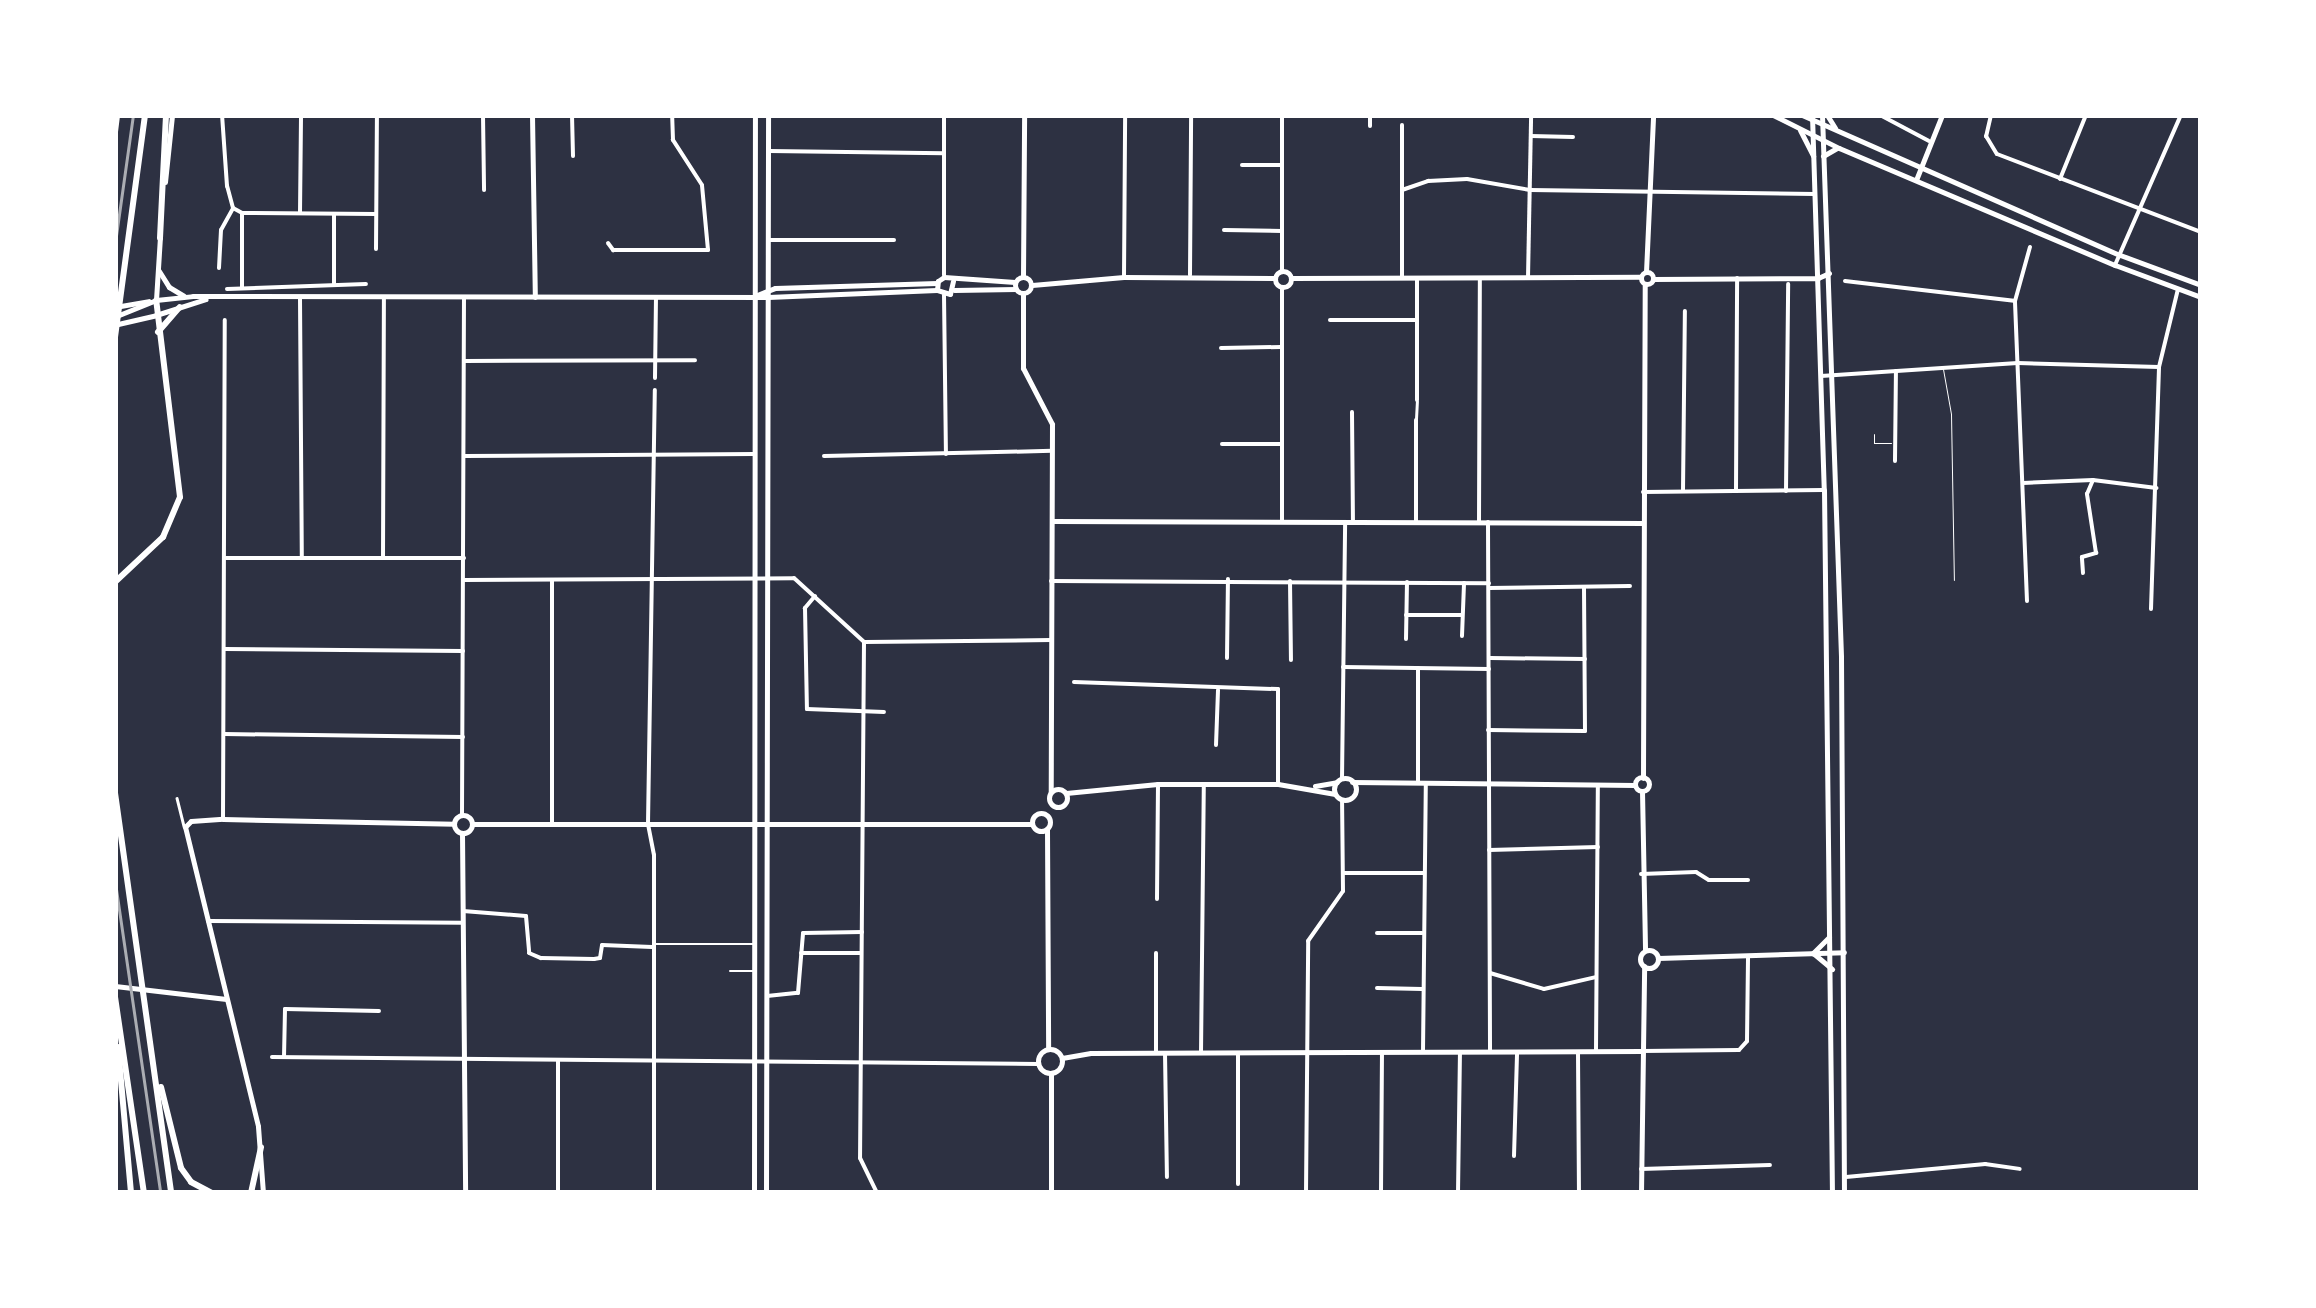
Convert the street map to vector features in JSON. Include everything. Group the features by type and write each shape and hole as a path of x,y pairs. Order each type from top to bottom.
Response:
{"highway":[{"path":"115,132 118,115"},
{"path":"115,337 145,115"},
{"path":"160,238 169,115"},
{"path":"115,582 163,537 180,497 179,460 156,300"},
{"path":"158,334 164,320 180,307"},
{"path":"115,793 171,1193"},
{"path":"115,997 144,1193"},
{"path":"144,1004 178,1161 191,1182 212,1193"},
{"path":"115,1010 130,1193"},
{"path":"252,1193 261,1147"}],"street":[{"path":"219,268 222,230 233,208 222,115"},
{"path":"300,214 301,115"},
{"path":"376,249 377,115"},
{"path":"484,115 484,190"},
{"path":"532,115 535,297"},
{"path":"572,115 573,156"},
{"path":"608,243 612,250 708,250 702,185 673,140 672,115"},
{"path":"754,1193 756,115"},
{"path":"937,287 944,277 944,115"},
{"path":"1024,115 1022,277 1018,288 1023,368 1052,424 1051,792 1032,824"},
{"path":"1124,277 1125,115"},
{"path":"1190,278 1191,115"},
{"path":"944,295 954,290 1124,277 1274,278 1282,271 1282,115"},
{"path":"1370,115 1370,126"},
{"path":"1528,278 1531,115"},
{"path":"1642,791 1648,786 1643,778 1644,278 1653,115"},
{"path":"1773,115 1823,142 2115,266 2201,297"},
{"path":"1802,115 2120,255 2201,285"},
{"path":"1825,115 1822,125 1833,376 1844,952 1844,1193"},
{"path":"1825,115 1840,134"},
{"path":"1880,115 1929,140"},
{"path":"1916,180 1942,115"},
{"path":"1991,115 1986,136 1996,154 2201,232"},
{"path":"2060,179 2086,115"},
{"path":"2115,266 2181,115"},
{"path":"766,1193 768,117"},
{"path":"1812,118 1822,376 1832,929 1832,1193"},
{"path":"1402,125 1402,278"},
{"path":"1798,128 1813,156"},
{"path":"1530,136 1573,136"},
{"path":"1823,156 1839,148"},
{"path":"768,151 944,152"},
{"path":"1242,165 1282,165"},
{"path":"1402,190 1446,179 1530,190 1814,194"},
{"path":"233,208 242,212 376,214"},
{"path":"242,212 242,288"},
{"path":"334,214 334,285"},
{"path":"1224,230 1282,231"},
{"path":"156,300 160,238"},
{"path":"768,240 894,240"},
{"path":"2027,601 2015,301 2030,247"},
{"path":"158,267 165,284 184,296"},
{"path":"1282,271 1290,278 1818,278 1828,273"},
{"path":"944,277 1018,288"},
{"path":"1022,277 1032,285"},
{"path":"1274,278 1282,287 1282,522"},
{"path":"1282,287 1290,278"},
{"path":"1416,522 1417,278"},
{"path":"1479,522 1480,278"},
{"path":"1736,491 1737,278"},
{"path":"768,279 778,292"},
{"path":"953,281 954,290"},
{"path":"1844,281 2015,301"},
{"path":"227,289 366,284"},
{"path":"1786,491 1788,284"},
{"path":"115,307 184,296 768,297 778,292 937,287"},
{"path":"937,287 944,295 946,454"},
{"path":"2151,609 2160,367 2178,289"},
{"path":"768,297 778,292"},
{"path":"655,378 656,296"},
{"path":"454,824 462,815 464,297"},
{"path":"115,324 214,298"},
{"path":"300,298 302,558"},
{"path":"383,558 384,298"},
{"path":"115,316 139,311 156,300"},
{"path":"1683,492 1685,311"},
{"path":"224,818 225,320"},
{"path":"1330,320 1417,320"},
{"path":"1220,348 1282,347"},
{"path":"464,361 695,360"},
{"path":"1822,376 2018,364 2160,367"},
{"path":"1896,372 1896,461"},
{"path":"654,1193 654,855 648,824 655,390"},
{"path":"1352,412 1353,522"},
{"path":"1222,444 1282,444"},
{"path":"824,456 1052,451"},
{"path":"465,456 755,454"},
{"path":"2022,483 2093,480 2156,488"},
{"path":"2083,573 2082,557 2096,553 2087,494 2093,480"},
{"path":"1643,492 1824,490"},
{"path":"1052,521 1643,523"},
{"path":"1335,794 1340,781 1345,522"},
{"path":"1488,522 1490,1051"},
{"path":"226,558 464,558"},
{"path":"464,580 794,578 864,642 1050,640"},
{"path":"1051,582 1228,579 1630,586"},
{"path":"1228,579 1228,658"},
{"path":"552,580 552,824"},
{"path":"1290,581 1291,660"},
{"path":"1406,639 1407,582"},
{"path":"1462,636 1464,583"},
{"path":"1488,730 1586,731 1584,588"},
{"path":"815,596 806,608 807,709 884,712"},
{"path":"1406,615 1462,614"},
{"path":"864,642 860,1158 877,1193"},
{"path":"225,649 464,651"},
{"path":"1488,658 1585,659"},
{"path":"1343,667 1488,668"},
{"path":"1418,668 1425,872 1424,1052"},
{"path":"1074,682 1278,689 1278,784"},
{"path":"1216,745 1218,688"},
{"path":"224,734 463,738"},
{"path":"1051,792 1059,789 1066,794 1158,784 1312,786 1340,781 1636,785 1643,778"},
{"path":"1352,782 1355,792"},
{"path":"1157,898 1158,784"},
{"path":"1200,1053 1204,784"},
{"path":"1342,800 1372,784"},
{"path":"1596,1052 1598,785"},
{"path":"1636,785 1642,791 1640,874 1645,950 1640,957 1644,966 1641,1193"},
{"path":"1306,1193 1308,942 1343,891 1342,800 1312,786"},
{"path":"1048,1048 1047,830 1067,801 1066,794"},
{"path":"177,798 261,1147 263,1193"},
{"path":"1049,800 1060,807"},
{"path":"1041,813 1051,821"},
{"path":"462,815 472,824 1032,824 1040,832 1047,830"},
{"path":"185,827 191,822 224,818 454,824 462,833 465,1193"},
{"path":"462,833 472,824"},
{"path":"1489,850 1598,847"},
{"path":"1343,874 1425,872"},
{"path":"1640,874 1696,872 1708,880 1748,880"},
{"path":"463,911 526,916 529,953 541,958 594,960 600,958 602,945 754,944"},
{"path":"207,922 463,923"},
{"path":"1813,953 1832,929"},
{"path":"767,996 798,994 803,934 862,932"},
{"path":"1377,932 1424,933"},
{"path":"1645,950 1653,951 1658,958"},
{"path":"1658,958 1844,952"},
{"path":"801,954 862,953"},
{"path":"1156,953 1156,1053"},
{"path":"1813,953 1832,969"},
{"path":"1062,1058 1075,1054 1156,1053 1725,1053 1739,1050 1747,1041 1748,956"},
{"path":"1644,966 1654,966 1658,958"},
{"path":"730,971 754,971"},
{"path":"1490,973 1544,989 1597,977"},
{"path":"115,986 226,999"},
{"path":"1377,988 1424,989"},
{"path":"284,1057 286,1008 379,1011"},
{"path":"1048,1048 1062,1058"},
{"path":"1038,1064 1041,1052 1048,1048"},
{"path":"1381,1193 1382,1052"},
{"path":"1458,1193 1460,1052"},
{"path":"1514,1156 1517,1052"},
{"path":"1578,1052 1579,1193"},
{"path":"1165,1053 1167,1176"},
{"path":"1238,1053 1238,1184"},
{"path":"272,1057 1038,1064 1051,1073"},
{"path":"1051,1073 1058,1070 1062,1058"},
{"path":"558,1061 558,1193"},
{"path":"1051,1073 1051,1193"},
{"path":"1844,1177 1985,1164 2020,1169"},
{"path":"1641,1168 1770,1165"}],"lane":[{"path":"1943,368 1950,414 1954,580"},
{"path":"1873,451 1874,434"},
{"path":"1874,443 1896,444"}],"railway":[{"path":"115,243 133,115"},
{"path":"115,879 161,1193"}]}
